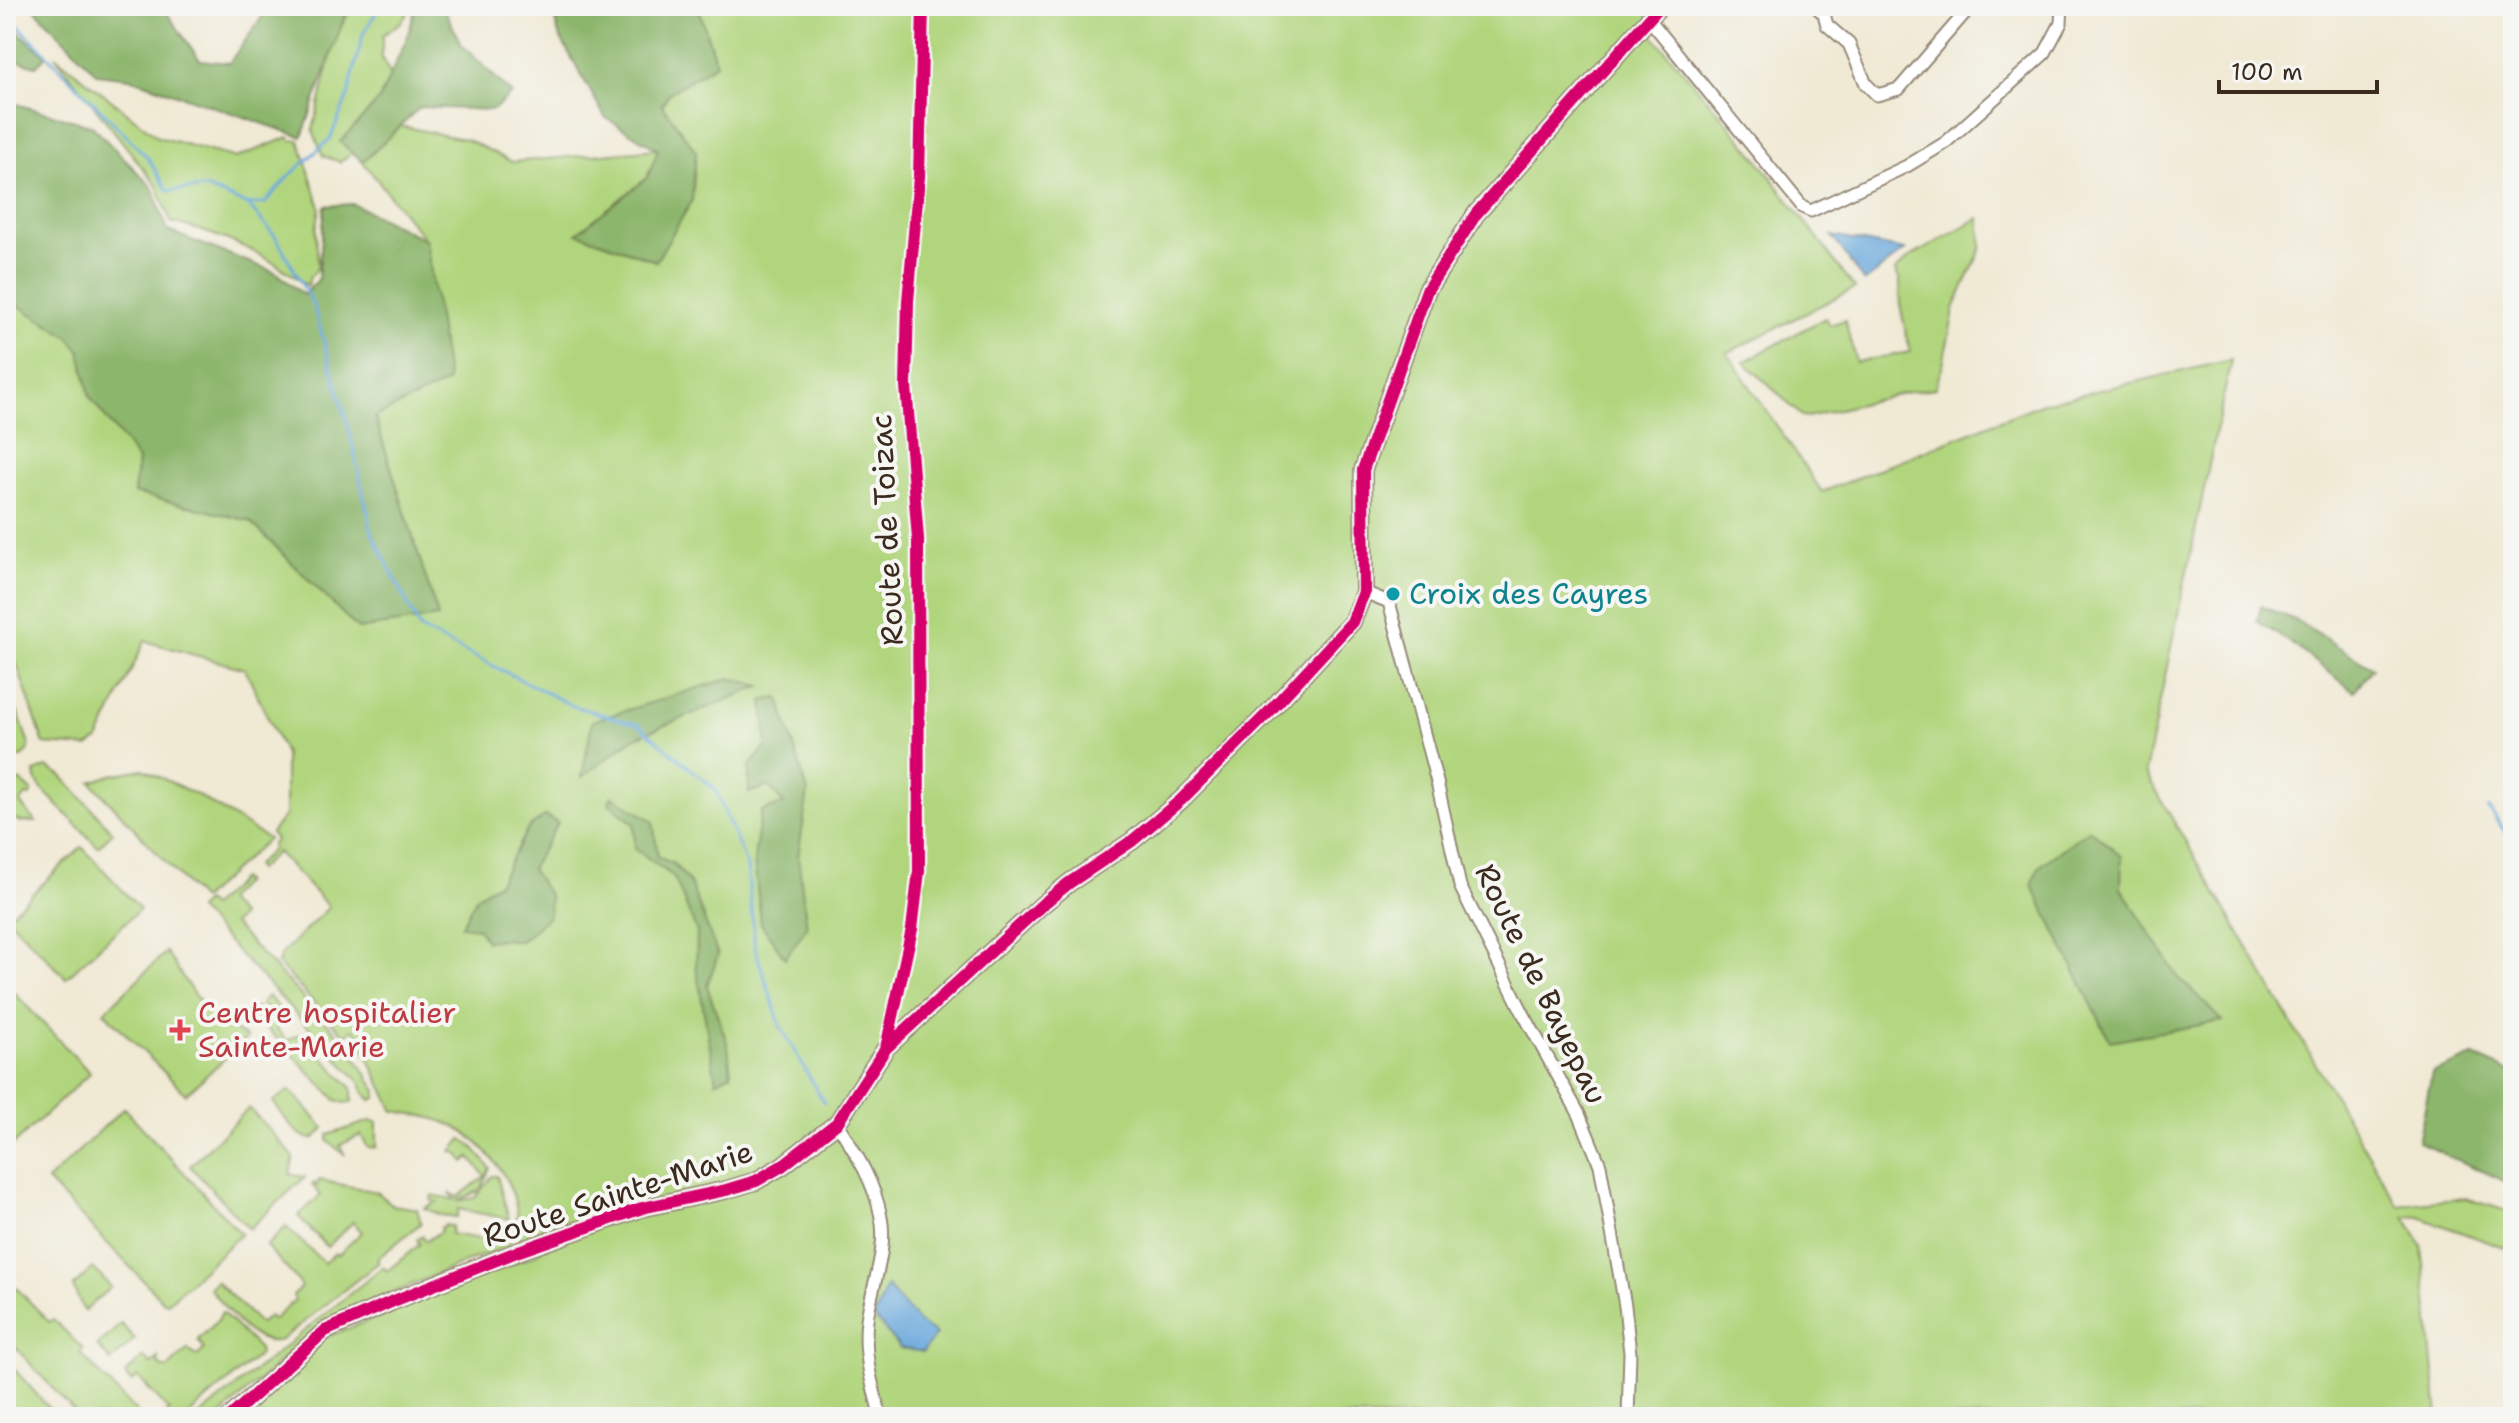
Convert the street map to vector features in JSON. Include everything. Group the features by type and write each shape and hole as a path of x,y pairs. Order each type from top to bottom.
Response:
{"street":[{"name":"Route de Toizac","path":"886,1048 912,929 919,871 918,539 906,386 908,301 919,177 923,6"},
{"path":"1815,6 1824,14 1827,25 1849,44 1866,84 1877,95 1899,89 1971,6"},
{"path":"1364,592 1363,470 1427,290 1476,214 1654,13 1802,207 1811,211 1907,166 1945,143 2045,53 2061,23 2062,6"},
{"name":"Route Sainte-Marie","path":"230,1417 325,1331 490,1262 642,1208 756,1181 782,1166 837,1123 886,1048 1043,904 1132,841 1181,800 1268,713 1352,622 1364,592"},
{"name":"Route de Bayepau","path":"1364,592 1389,602 1437,782 1460,886 1523,1013 1579,1114 1600,1165 1625,1306 1630,1353 1628,1417"},
{"path":"837,1123 861,1162 882,1219 880,1257 867,1319 865,1346 881,1417"}],"green space":[{"path":"32,6 162,6 200,60 229,63 270,6 351,6 302,137 130,78 97,74"},
{"path":"353,6 413,6 401,22 383,35 381,56 390,74 392,90 362,146 340,162 323,156 313,130 336,35"},
{"path":"416,6 443,6 461,44 512,94 493,110 420,107 363,162 340,142 379,100 408,36"},
{"path":"551,6 698,6 716,64 669,93 662,105 696,151 692,201 656,261 577,233 647,178 658,150 605,117 559,35"},
{"path":"698,6 1668,6 1648,30 1749,148 1855,288 1727,353 1822,492 2043,403 2231,360 2145,772 2398,1205 2466,1198 2513,1213 2513,1251 2419,1217 2405,1216 2422,1246 2438,1417 244,1417 324,1338 535,1255 566,1228 523,1242 513,1232 517,1214 515,1201 496,1163 476,1142 454,1126 432,1118 394,1111 355,1031 352,1029 345,1036 278,964 281,954 329,907 277,852 258,870 255,866 273,849 271,846 275,840 271,833 285,815 285,754 245,669 145,641 98,740 88,747 44,744 6,633 6,298 69,337 80,351 90,397 138,460 134,493 250,521 358,629 438,617 375,417 426,241 363,162 401,126 468,140 512,162 659,149 647,178 578,233 655,261 662,105 669,93 716,64"},
{"path":"6,21 46,56 36,66 6,57"},
{"path":"55,56 158,137 236,158 289,137 291,141 299,140 320,207 316,230 318,266 310,276 308,286 243,246 171,222 157,186"},
{"path":"6,101 92,126 152,187 168,231 277,273 304,295 318,280 325,206 353,204 426,240 448,382 375,417 438,617 358,629 250,521 134,493 138,460 90,397 80,351 69,337 6,298"},
{"path":"1979,218 1982,247 1955,306 1935,388 1804,418 1744,362 1825,318 1830,325 1845,320 1856,362 1910,352 1901,309 1900,280 1895,271 1910,257"},
{"path":"2261,606 2295,620 2373,668 2354,691 2257,621"},
{"path":"730,678 761,686 634,738 582,777 592,721"},
{"path":"6,680 29,744 28,752 22,757 6,757"},
{"path":"779,698 808,792 798,857 807,927 785,958 761,924 754,859 761,811 784,804 769,786 749,793 749,767 767,746 763,700"},
{"path":"46,767 61,775 113,832 98,847 40,787 35,772"},
{"path":"143,769 199,796 268,839 201,900 91,782"},
{"path":"15,780 21,781 32,791 20,803 36,822 21,822 6,815 6,786"},
{"path":"612,796 653,821 658,857 674,864 690,883 718,955 707,986 728,1045 731,1074 716,1082 696,967 697,932 674,877 635,849 634,824 609,803"},
{"path":"545,816 558,823 531,869 550,897 549,916 521,941 486,941 478,928 461,926 477,896 499,882 528,828"},
{"path":"2089,829 2122,856 2121,888 2178,977 2223,1021 2110,1041 2032,885 2039,867"},
{"path":"82,847 140,909 66,978 7,917"},
{"path":"241,879 244,882 226,900 241,916 233,924 347,1044 377,1091 376,1098 371,1100 364,1093 361,1083 198,910 205,902 211,907"},
{"path":"166,952 195,996 224,1023 247,1038 186,1094 104,1012"},
{"path":"6,984 90,1073 14,1144 6,1134"},
{"path":"268,996 286,1016 276,1028 287,1041 300,1034 352,1088 352,1102 336,1100 251,1012 256,1007 262,1015 268,1015 269,1009 263,1008 261,1003"},
{"path":"2474,1056 2513,1073 2513,1185 2418,1142 2432,1073"},
{"path":"289,1091 324,1128 314,1139 296,1131 273,1101"},
{"path":"124,1108 241,1234 168,1303 47,1181"},
{"path":"249,1108 294,1157 290,1174 305,1177 249,1229 190,1166"},
{"path":"370,1121 377,1122 377,1147 368,1148 361,1135 340,1145 345,1155 328,1141 328,1135"},
{"path":"462,1139 490,1168 480,1190 457,1201 475,1198 492,1176 497,1176 509,1219 458,1209 457,1217 441,1215 424,1208 437,1202 431,1200 432,1195 455,1200 450,1193 458,1197 485,1176 470,1157 464,1162 459,1154 452,1151"},
{"path":"319,1180 377,1192 393,1205 417,1209 421,1223 377,1259 379,1262 281,1340 260,1338 240,1324 209,1288 216,1281 260,1324 269,1316 273,1320 295,1300 293,1295 301,1287 299,1282 266,1246 286,1227 324,1263 335,1253 338,1255 362,1232 353,1222 327,1247 298,1216 321,1195 312,1185 317,1186"},
{"path":"445,1225 452,1226 451,1234 503,1243 505,1236 509,1238 511,1246 338,1316 312,1332 219,1417 198,1417 383,1267 387,1271 420,1244 417,1240 422,1235 426,1241"},
{"path":"93,1268 111,1287 84,1311 73,1287"},
{"path":"6,1277 49,1322 53,1319 83,1349 80,1353 141,1417 79,1417 6,1337"},
{"path":"222,1312 259,1349 260,1354 186,1417 164,1417 169,1411 138,1377 132,1382 125,1374 143,1357 151,1364 158,1358 163,1368 168,1368 188,1349 199,1355 204,1349 198,1340"},
{"path":"121,1324 135,1339 111,1361 97,1346"},
{"path":"6,1360 57,1417 6,1417"}],"water":[{"path":"1832,236 1905,250 1864,282"},
{"path":"887,1286 919,1323 936,1334 923,1352 900,1348 874,1317"}],"waterway":[{"path":"248,205 265,203 330,139 348,96 363,34 380,6"},
{"path":"6,13 148,158 168,191 206,188 248,205 276,237 313,304 349,429 372,533 420,629 573,706 639,725 715,789 747,866 755,948 781,1027 824,1103"},
{"path":"2488,808 2513,842"}],"cycle path":[{"path":"886,1048 912,929 919,871 918,539 906,386 908,301 919,177 923,6"},
{"path":"230,1417 325,1331 519,1251 642,1208 756,1181 782,1166 837,1123 886,1048 1043,904 1132,841 1181,800 1268,713 1352,622 1364,592 1363,470 1427,290 1476,214 1660,6"}],"place":[{"name":"Croix des Cayres","path":"1393,594"},
{"name":"Centre hospitalier Sainte-Marie","path":"180,1030"}]}
